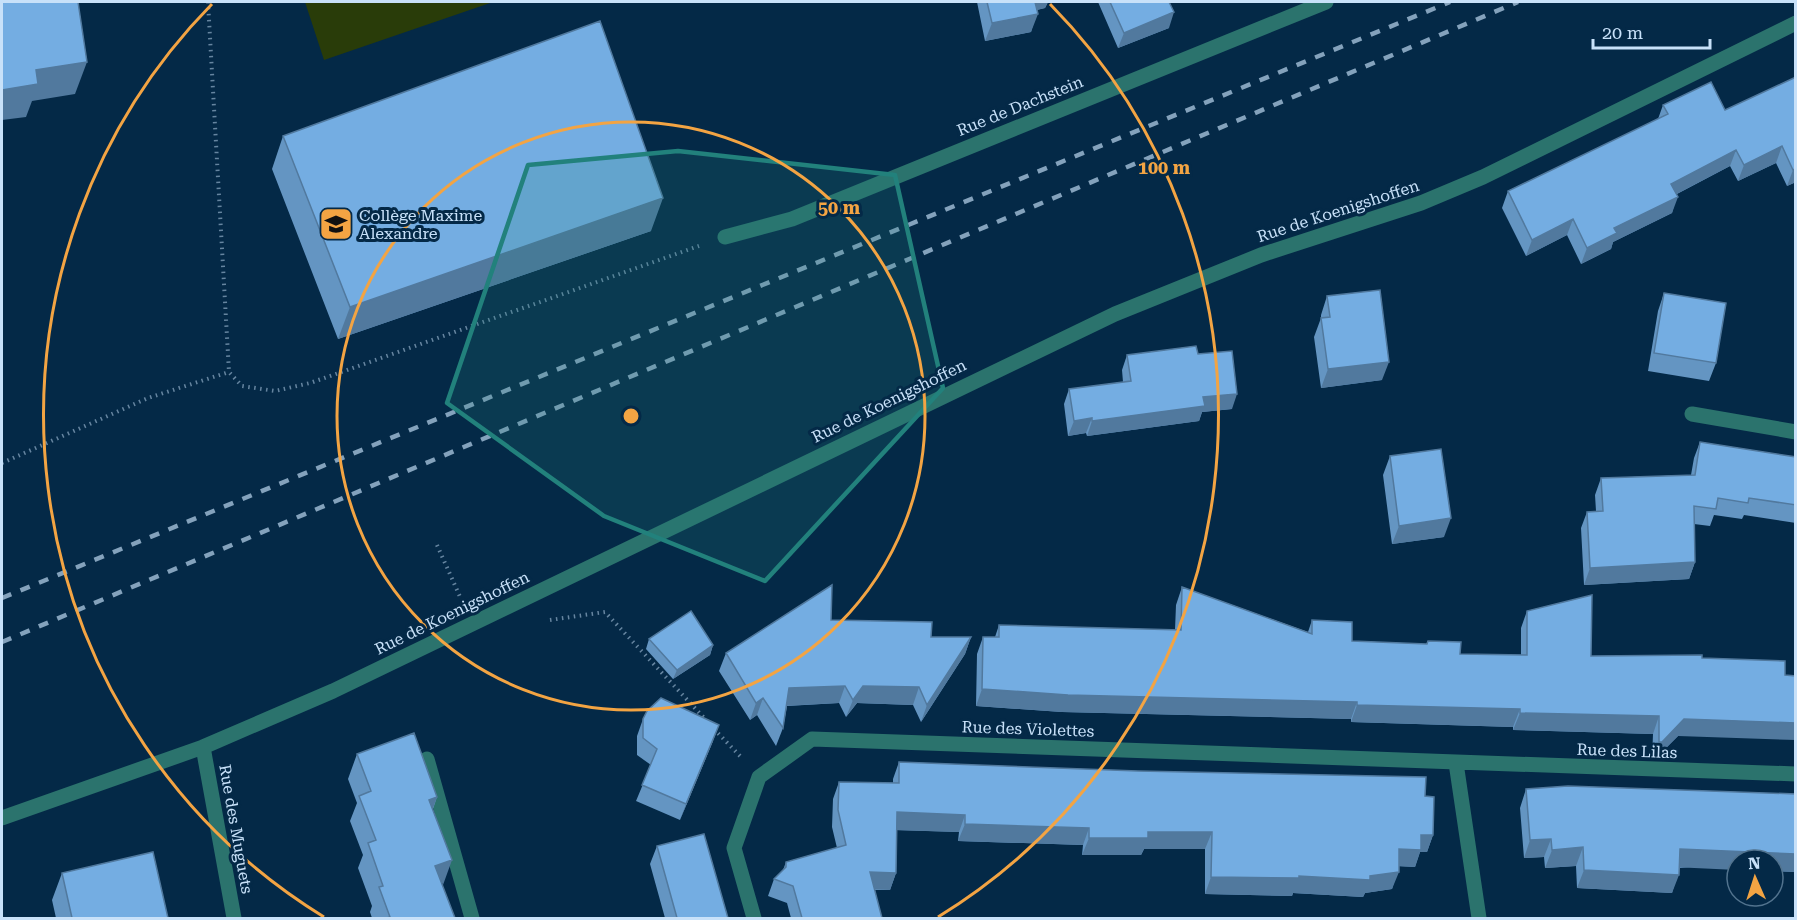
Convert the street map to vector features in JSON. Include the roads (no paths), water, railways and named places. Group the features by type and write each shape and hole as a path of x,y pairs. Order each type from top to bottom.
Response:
{"street":[{"name":"Rue de Dachstein","path":"725,237 792,219 1326,2"},
{"name":"Rue de Koenigshoffen","path":"2,818 203,747 333,691 1115,314 1250,259 1420,203 1483,177 1796,23"},
{"path":"1692,414 1796,432"},
{"name":"Rue des Violettes","path":"754,918 734,848 759,777 812,738 1456,763"},
{"name":"Rue des Muguets","path":"203,747 234,918"},
{"path":"427,759 472,918"},
{"path":"1456,763 1479,918"},
{"name":"Rue des Lilas","path":"1456,763 1796,774"}],"railway":[{"path":"2,598 1450,2"},
{"path":"2,642 1518,2"}],"place":[{"name":"Collège Maxime Alexandre","path":"336,224"}]}
